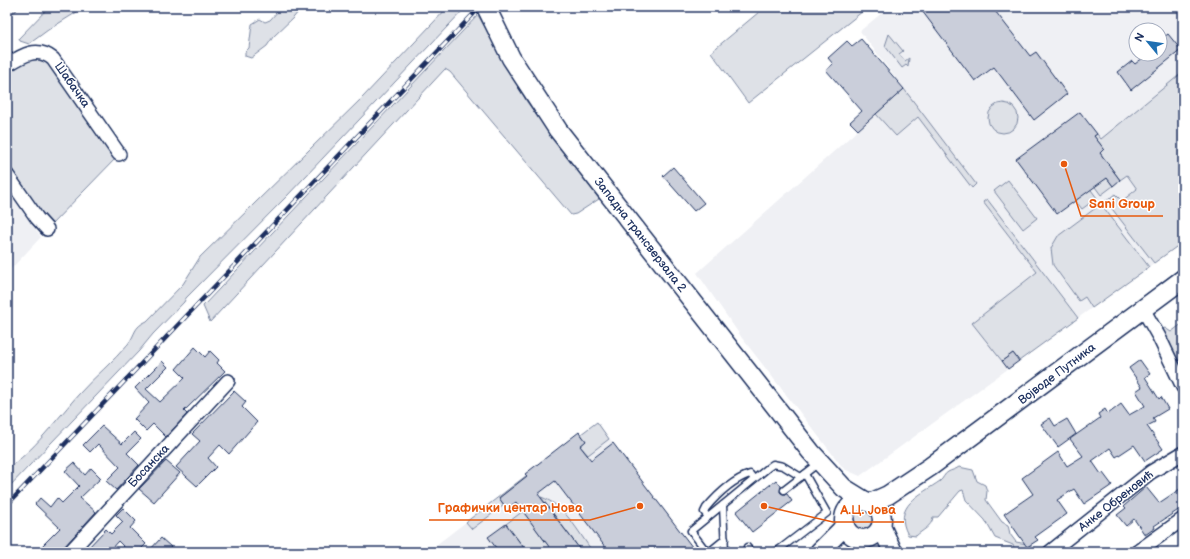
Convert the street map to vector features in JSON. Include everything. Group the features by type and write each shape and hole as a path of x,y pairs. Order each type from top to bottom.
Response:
{"main road":[{"name":"Западна трансверзала 2","path":"486,7 511,58 558,130 813,459 837,495 845,519"},
{"name":"Војводе Путника","path":"868,502 888,495 930,467 1183,279"},
{"name":"Западна трансверзала 2","path":"813,459 844,488 868,502"},
{"name":"Војводе Путника","path":"882,523 895,502 930,467"},
{"path":"819,552 841,530 853,505 868,502 878,508 893,552"},
{"path":"845,519 850,533 882,552"},
{"path":"828,552 841,544 873,536 882,523"}],"street":[{"name":"Шабачка","path":"7,65 30,53 38,51 46,53 53,59 119,154"},
{"path":"7,175 37,218 47,229"},
{"path":"1143,309 1159,337 1183,387"},
{"name":"Босанска","path":"70,552 228,381"},
{"name":"Анке Обреновић","path":"1050,552 1151,472 1183,453"},
{"path":"1137,552 1183,519"}],"lane":[{"path":"784,490 803,476 813,459"},
{"path":"725,539 708,552 691,531 772,464 783,466 803,476 827,513 776,552"},
{"path":"708,517 704,512 706,508 726,488 744,476 750,474 754,479"},
{"path":"723,505 725,552"}],"shaded area":[{"path":"7,7 17,7 16,11 7,15"},
{"path":"49,7 85,7 48,30 29,44 20,41 19,38"},
{"path":"273,7 302,7 273,37 267,46 251,58 245,56 245,52 249,48 252,24 260,19 265,22 270,20 279,10"},
{"path":"448,7 466,7 287,196 186,298 139,351 7,489 7,468 26,454 85,387 122,351 131,340 139,326 147,321 183,284 200,257 363,97"},
{"path":"765,7 868,7 748,103 711,52"},
{"path":"889,7 1183,7 1183,242 860,476 844,469 742,338 697,273 904,89 860,31"},
{"path":"478,15 527,102 599,199 576,214 571,215 450,72 445,69 210,322 203,306"},
{"path":"889,34 903,51 899,54 905,61 909,58 908,67 906,65 902,68 885,46"},
{"path":"43,55 117,157 49,227 35,208 32,199 22,190 7,168 7,68"},
{"path":"1183,72 1183,242 1154,263 1106,201 1115,194 1122,201 1137,189 1127,175 1120,180 1100,153 1104,149 1094,136 1097,134 1101,139"},
{"path":"904,89 976,184 972,188 918,117 896,136 876,114"},
{"path":"1003,103 1014,107 1018,118 1014,129 1003,133 992,129 988,118 992,107"},
{"path":"1084,172 1099,183 1107,178 1113,186 1101,195"},
{"path":"1080,175 1097,198 1082,209 1075,200"},
{"path":"1008,180 1037,218 1023,229 994,191"},
{"path":"11,194 41,237 11,269 7,264 7,197"},
{"path":"987,199 1078,318 1019,361 1013,353 1002,361 972,323 1037,272 983,202"},
{"path":"1101,204 1149,267 1092,308 1085,297 1079,301 1053,265 1051,248 1058,236"},
{"path":"1183,266 1183,274 1144,304 1140,299"},
{"path":"1183,323 1183,370 1162,329 1165,328 1171,332"},
{"path":"597,422 696,552 427,552 527,475 525,473 579,432 581,434"},
{"path":"597,422 609,439 588,455 580,446 586,441 581,434"},
{"path":"959,467 973,470 977,481 985,485 987,491 986,500 1002,522 1008,525 1010,534 1016,542 1033,547 1032,552 1016,552 1013,545 995,538 985,520 966,500 963,490 960,491 938,517 933,517 931,523 926,528 916,536 908,535 904,525 903,516 910,502 940,481 949,471"},
{"path":"527,475 538,489 514,508 508,508 526,477 499,498 504,505 472,529 466,522"},
{"path":"541,497 550,501 564,513 593,552 582,552"},
{"path":"863,508 868,509 874,515 874,525 868,531 863,532 858,531 852,525 851,520 852,515 858,509"},
{"path":"523,511 553,552 527,552 506,524"},
{"path":"838,549 839,551 854,549 870,552 832,552"}],"building":[{"path":"919,7 992,7 1030,56 1036,52 1067,94 1034,120 994,67 975,81"},
{"path":"1168,34 1181,50 1168,60"},
{"path":"861,39 904,89 858,130 850,122 862,111 826,70 833,64 828,58 847,41 852,46"},
{"path":"1131,62 1135,64 1138,62 1166,62 1131,90 1118,72"},
{"path":"1080,112 1097,134 1094,136 1104,149 1100,153 1120,180 1113,186 1107,178 1057,214 1016,159"},
{"path":"673,167 704,203 694,211 663,176"},
{"path":"195,347 205,357 210,351 219,360 217,363 225,371 184,411 187,414 166,437 153,424 146,431 134,419 149,403 135,388 162,361 168,367 146,389 160,402 185,378 176,369"},
{"path":"1013,353 1019,361 1008,369 1002,361"},
{"path":"1140,360 1150,374 1145,377 1159,399 1161,397 1168,409 1153,418 1155,422 1147,426 1163,449 1145,461 1134,445 1116,457 1110,448 1092,461 1101,474 1103,473 1112,485 1084,504 1074,489 1057,500 1067,514 1035,537 1038,540 1027,547 1004,514 1033,494 1022,478 1058,452 1067,466 1083,456 1070,439 1100,418 1098,414 1105,409 1108,414 1121,404 1129,415 1145,406 1136,391 1142,387 1129,368"},
{"path":"234,391 246,402 242,407 257,422 229,454 220,445 208,458 216,467 197,486 176,467 200,441 192,434"},
{"path":"1050,418 1055,426 1067,419 1076,434 1058,447 1041,424"},
{"path":"102,426 122,444 134,432 141,439 127,453 139,465 116,490 106,481 120,467 98,444 90,452 83,445"},
{"path":"579,432 586,441 580,446 591,460 613,443 696,552 609,552 555,481 538,494 582,552 553,552 516,502 507,509 499,498 527,476 525,474"},
{"path":"166,461 180,473 154,502 139,489"},
{"path":"74,463 85,475 91,468 101,478 80,498 96,512 64,547 62,552 36,552 60,528 35,504 40,498 50,507 57,498 62,503 79,486 65,471"},
{"path":"776,480 781,486 780,492 787,494 792,501 752,532 736,512"},
{"path":"1146,487 1159,503 1183,487 1183,507 1154,526 1155,528 1145,535 1134,519 1126,526 1117,515 1126,508 1124,506"},
{"path":"123,508 136,521 130,528 146,544 138,552 129,552 118,541 108,552 84,552 106,529 111,534 123,522 116,515"},
{"path":"506,524 527,552 499,552 488,537"},
{"path":"161,538 171,547 166,552 148,552"}],"railway":[{"path":"7,505 480,7"}],"place":[{"name":"Sani Group","path":"1064,164"},
{"name":"Графички центар Нова","path":"640,506"},
{"name":"А.Ц. Јова","path":"764,506"}]}
